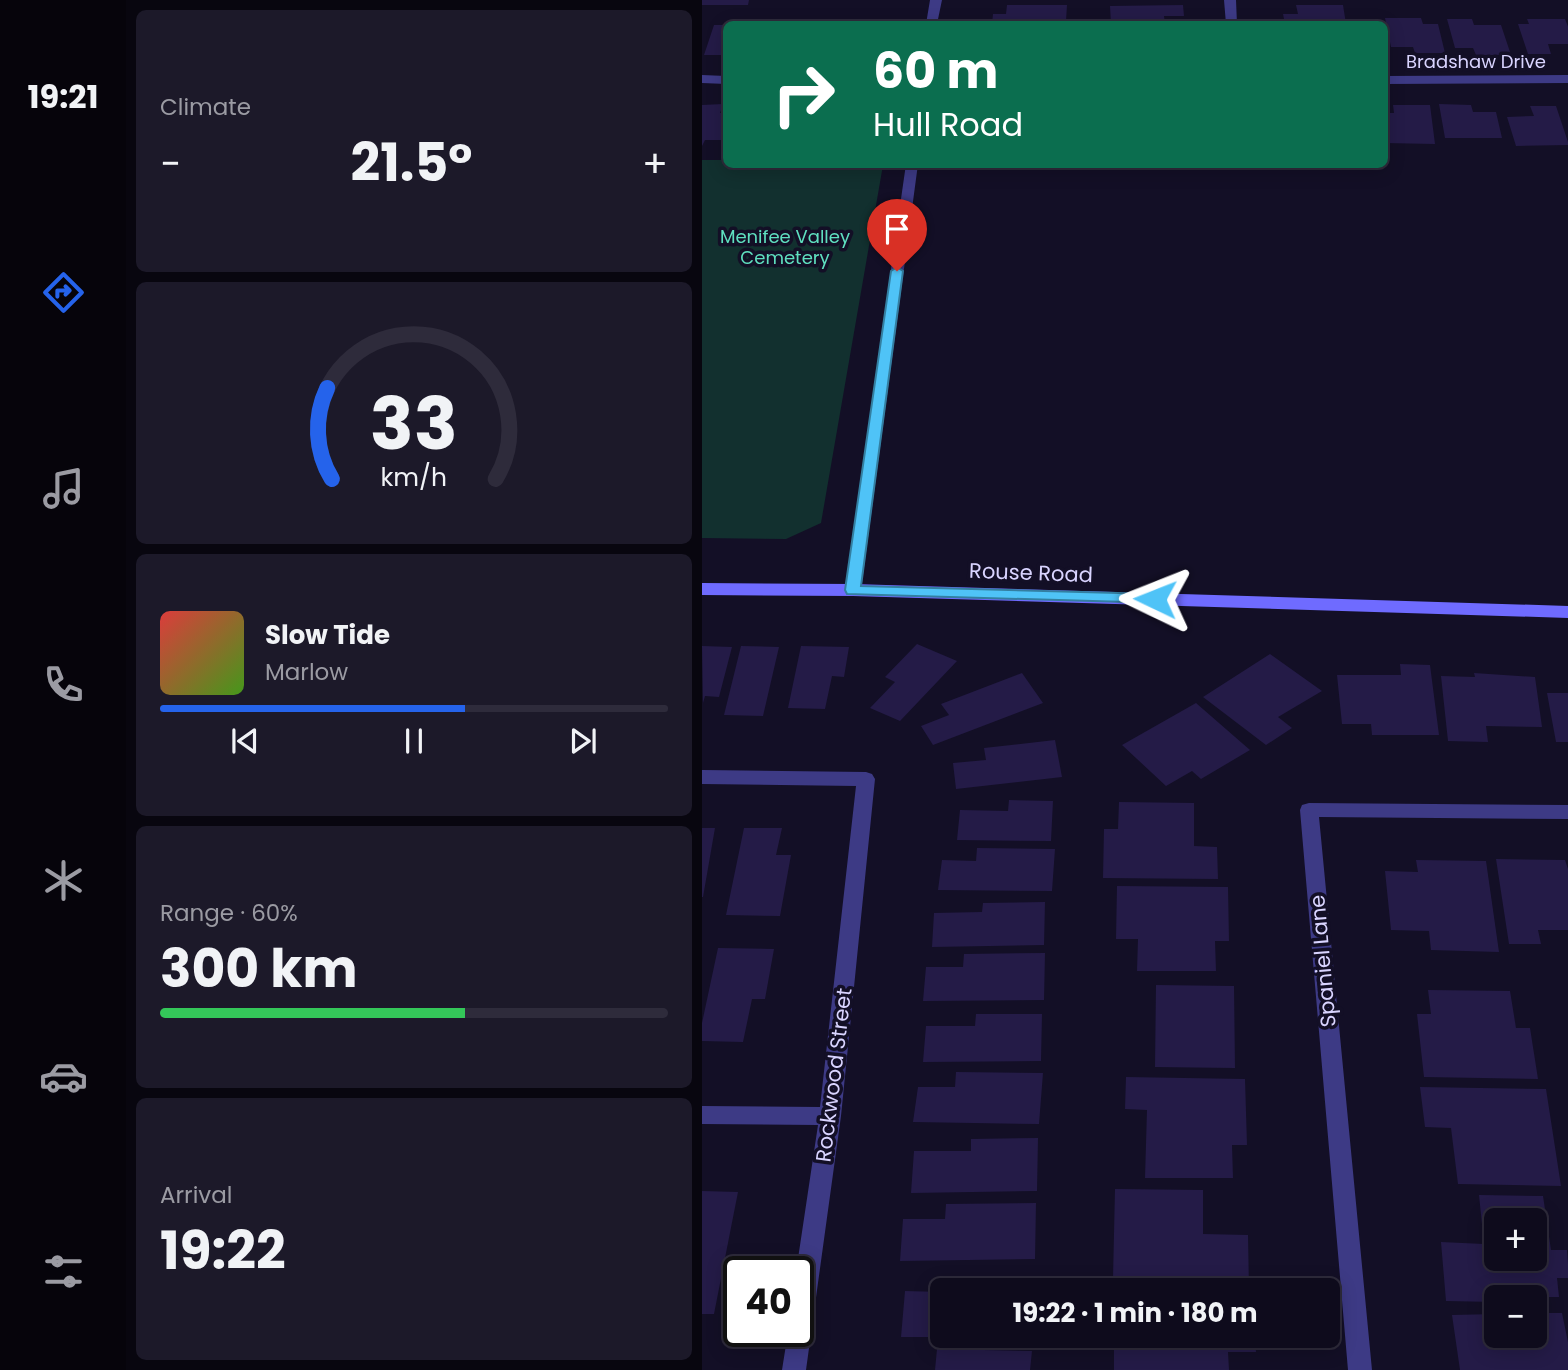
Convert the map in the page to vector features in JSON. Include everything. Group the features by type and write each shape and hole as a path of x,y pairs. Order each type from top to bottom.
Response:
{"street":[{"path":"932,21 936,0"},
{"path":"1230,0 1232,21"},
{"path":"702,79 723,80"},
{"name":"Bradshaw Drive","path":"1388,80 1568,79"},
{"path":"853,590 911,168"},
{"name":"Rouse Road","path":"702,589 853,590 1568,612"},
{"name":"Rockwood Street","path":"702,776 866,779 830,1116 794,1370"},
{"name":"Spaniel Lane","path":"1360,1370 1309,810 1568,812"},
{"path":"702,1115 830,1116"}],"green space":[{"name":"Menifee Valley Cemetery","path":"702,160 723,160 723,168 882,168 821,523 786,539 702,538"}],"building":[{"path":"702,0 749,0 748,5 702,5"},
{"path":"1007,5 1067,5 1066,21 992,21 993,14 1006,14"},
{"path":"1183,5 1184,16 1164,16 1165,21 1111,21 1110,6"},
{"path":"1296,5 1343,5 1346,21 1284,21 1283,14 1298,14"},
{"path":"1385,18 1421,18 1423,24 1438,24 1445,53 1415,53 1413,47 1391,47 1388,21"},
{"path":"1447,19 1472,19 1474,25 1501,25 1511,55 1476,55 1473,48 1455,48"},
{"path":"1527,19 1565,19 1569,29 1569,44 1548,44 1551,54 1528,54 1518,24 1529,24"},
{"path":"714,25 723,25 723,55 704,55"},
{"path":"723,104 720,113 723,113 723,140 705,140 702,146 702,105"},
{"path":"1439,104 1471,105 1473,112 1496,112 1502,138 1445,138"},
{"path":"1393,105 1430,105 1435,144 1388,143 1388,113 1394,113"},
{"path":"1530,106 1556,106 1569,145 1516,146 1507,117 1534,116"},
{"path":"917,644 957,661 900,721 870,708 895,682 885,677"},
{"path":"702,646 732,647 719,697 705,696 703,703"},
{"path":"741,646 779,647 763,716 724,715"},
{"path":"801,646 849,647 844,677 832,676 825,709 788,708"},
{"path":"1270,654 1322,691 1278,717 1292,728 1266,745 1203,697"},
{"path":"1400,664 1430,665 1439,735 1372,735 1371,724 1342,724 1337,675 1401,675"},
{"path":"1022,673 1043,703 933,745 921,726 949,715 941,704"},
{"path":"1474,673 1535,677 1542,727 1486,726 1488,742 1448,741 1441,676 1475,677"},
{"path":"1547,693 1569,693 1569,742 1556,742"},
{"path":"1196,703 1250,750 1201,779 1192,771 1166,786 1122,745"},
{"path":"1055,740 1062,777 956,789 953,763 986,760 984,748"},
{"path":"1009,800 1053,801 1051,841 957,840 960,810 1008,811"},
{"path":"1119,802 1194,803 1194,846 1217,847 1218,879 1103,878 1104,829 1118,829"},
{"path":"702,828 715,828 703,897 702,897"},
{"path":"744,828 782,828 776,855 791,855 780,916 726,915"},
{"path":"977,848 1055,849 1052,891 938,890 942,860 976,861"},
{"path":"1496,859 1565,860 1569,872 1569,930 1538,930 1541,944 1509,944"},
{"path":"1416,860 1486,861 1499,952 1431,950 1429,931 1391,930 1385,871 1418,872"},
{"path":"1117,886 1228,887 1229,941 1215,941 1216,971 1137,971 1138,939 1116,939"},
{"path":"1045,902 1044,945 932,947 934,913 982,912 983,903"},
{"path":"718,948 774,949 765,999 752,999 743,1042 702,1041 702,1023"},
{"path":"1045,953 1044,1000 923,1001 926,967 963,967 964,954"},
{"path":"1156,985 1234,986 1235,1068 1155,1067"},
{"path":"1428,990 1510,991 1516,1028 1530,1028 1538,1079 1424,1077 1417,1014 1431,1014"},
{"path":"976,1014 1042,1014 1041,1061 923,1062 926,1026 975,1026"},
{"path":"956,1072 1043,1073 1039,1124 913,1122 918,1087 955,1087"},
{"path":"1126,1077 1245,1079 1247,1145 1232,1145 1233,1178 1145,1178 1147,1110 1125,1109"},
{"path":"1420,1087 1546,1089 1561,1186 1458,1184 1451,1128 1425,1127"},
{"path":"1038,1138 1037,1191 911,1193 914,1151 971,1151 971,1139"},
{"path":"1115,1189 1203,1190 1203,1234 1248,1235 1249,1278 1113,1278"},
{"path":"702,1191 738,1192 725,1256 723,1256 714,1314 702,1314"},
{"path":"1479,1195 1543,1196 1545,1208 1484,1208 1484,1244"},
{"path":"1036,1203 1035,1259 900,1261 903,1219 945,1219 946,1204"},
{"path":"1547,1223 1551,1250 1567,1250 1569,1278 1557,1278 1559,1297 1547,1297 1547,1285 1484,1285 1484,1302 1446,1301 1441,1242 1484,1244 1484,1271 1547,1271"},
{"path":"965,1277 1021,1277 1021,1278"},
{"path":"905,1291 930,1292 930,1337 901,1337"},
{"path":"1547,1313 1562,1313 1569,1347 1569,1370 1460,1370 1452,1315 1484,1314 1484,1348 1547,1348"},
{"path":"1114,1348 1256,1348 1256,1352 1228,1352 1229,1370 1114,1370"},
{"path":"937,1349 1032,1351 1030,1370 935,1370"}],"route":[{"path":"897,271 853,590 1155,599"}]}
